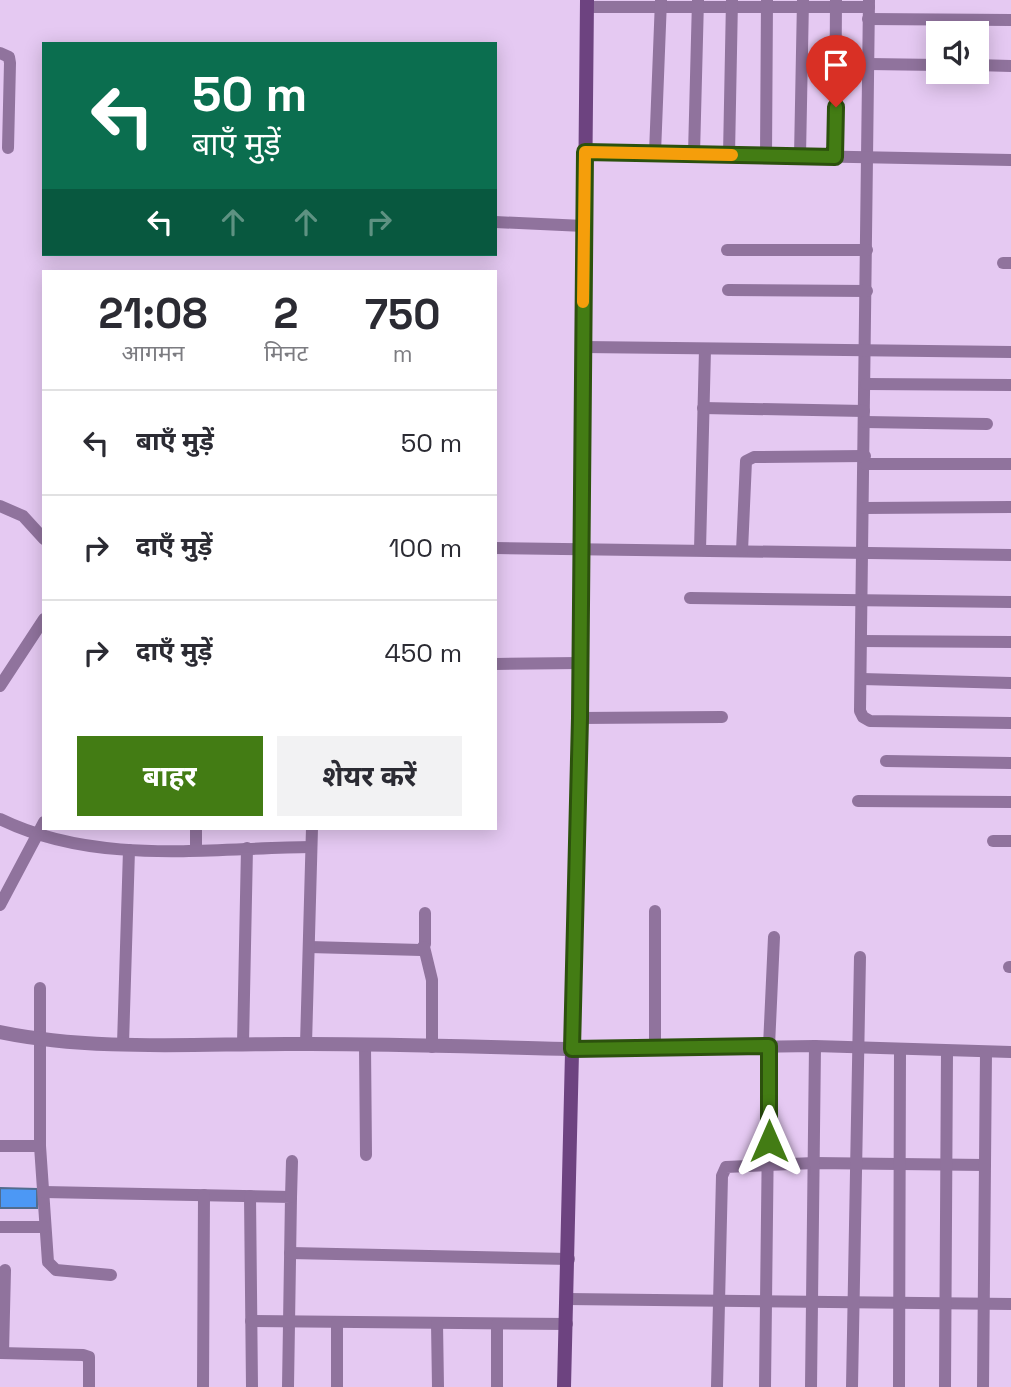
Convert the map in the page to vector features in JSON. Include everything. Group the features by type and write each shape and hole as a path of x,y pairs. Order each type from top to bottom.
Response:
{"main road":[{"path":"565,1387 580,718 587,3"}],"street":[{"path":"587,3 837,3 1011,20"},
{"path":"655,153 661,3"},
{"path":"694,154 698,3"},
{"path":"729,155 732,3"},
{"path":"765,156 767,3"},
{"path":"800,156 803,3"},
{"path":"835,157 837,3"},
{"path":"869,8 860,711 863,717 870,721 1011,723"},
{"path":"0,53 9,57 11,70 8,148"},
{"path":"869,64 926,65"},
{"path":"989,65 1011,66"},
{"path":"585,152 1011,160"},
{"path":"497,222 584,226"},
{"path":"727,250 867,250"},
{"path":"727,290 867,291"},
{"path":"583,347 1011,352"},
{"path":"700,550 705,349"},
{"path":"866,384 1011,385"},
{"path":"704,408 987,424"},
{"path":"742,551 746,461 754,457 1011,464"},
{"path":"0,506 23,516 42,537"},
{"path":"864,508 1011,507"},
{"path":"497,548 581,547 1011,555"},
{"path":"690,598 862,598 1011,602"},
{"path":"0,686 42,622"},
{"path":"861,641 1011,642"},
{"path":"497,664 580,663"},
{"path":"862,679 1011,684"},
{"path":"580,718 722,717"},
{"path":"886,761 1011,763"},
{"path":"858,801 1011,802"},
{"path":"0,819 35,834 95,849 312,847"},
{"path":"0,905 42,825"},
{"path":"196,830 196,849"},
{"path":"306,1044 312,830"},
{"path":"993,841 1011,841"},
{"path":"243,1044 247,848"},
{"path":"123,1044 129,850"},
{"path":"655,911 655,1048"},
{"path":"425,913 424,947 432,980 432,1047"},
{"path":"765,1387 769,1046 774,937"},
{"path":"309,947 411,950 424,947"},
{"path":"852,1387 860,957"},
{"path":"40,988 40,1146 46,1255 51,1267 111,1275"},
{"path":"0,1032 40,1040 123,1044 572,1049 815,1046 900,1051 1011,1052"},
{"path":"365,1046 366,1155"},
{"path":"811,1387 815,1046"},
{"path":"899,1387 900,1051"},
{"path":"944,1387 947,1052"},
{"path":"982,1387 986,1052"},
{"path":"0,1146 40,1146"},
{"path":"288,1387 292,1161"},
{"path":"717,1387 723,1170 732,1164 985,1165"},
{"path":"44,1192 290,1197"},
{"path":"203,1387 204,1195"},
{"path":"250,1196 252,1387"},
{"path":"0,1227 44,1227"},
{"path":"290,1253 569,1259"},
{"path":"5,1270 1,1353 89,1357 89,1387"},
{"path":"568,1299 1011,1304"},
{"path":"251,1321 567,1324"},
{"path":"337,1322 337,1387"},
{"path":"437,1323 439,1387"},
{"path":"497,1324 497,1387"}],"building":[{"path":"0,1188 37,1189 37,1208 0,1208"}],"slow traffic":[{"path":"583,302 585,152 732,155"}],"route":[{"path":"769,1141 769,1046 572,1049 580,718 585,152 835,157 836,107"}]}
